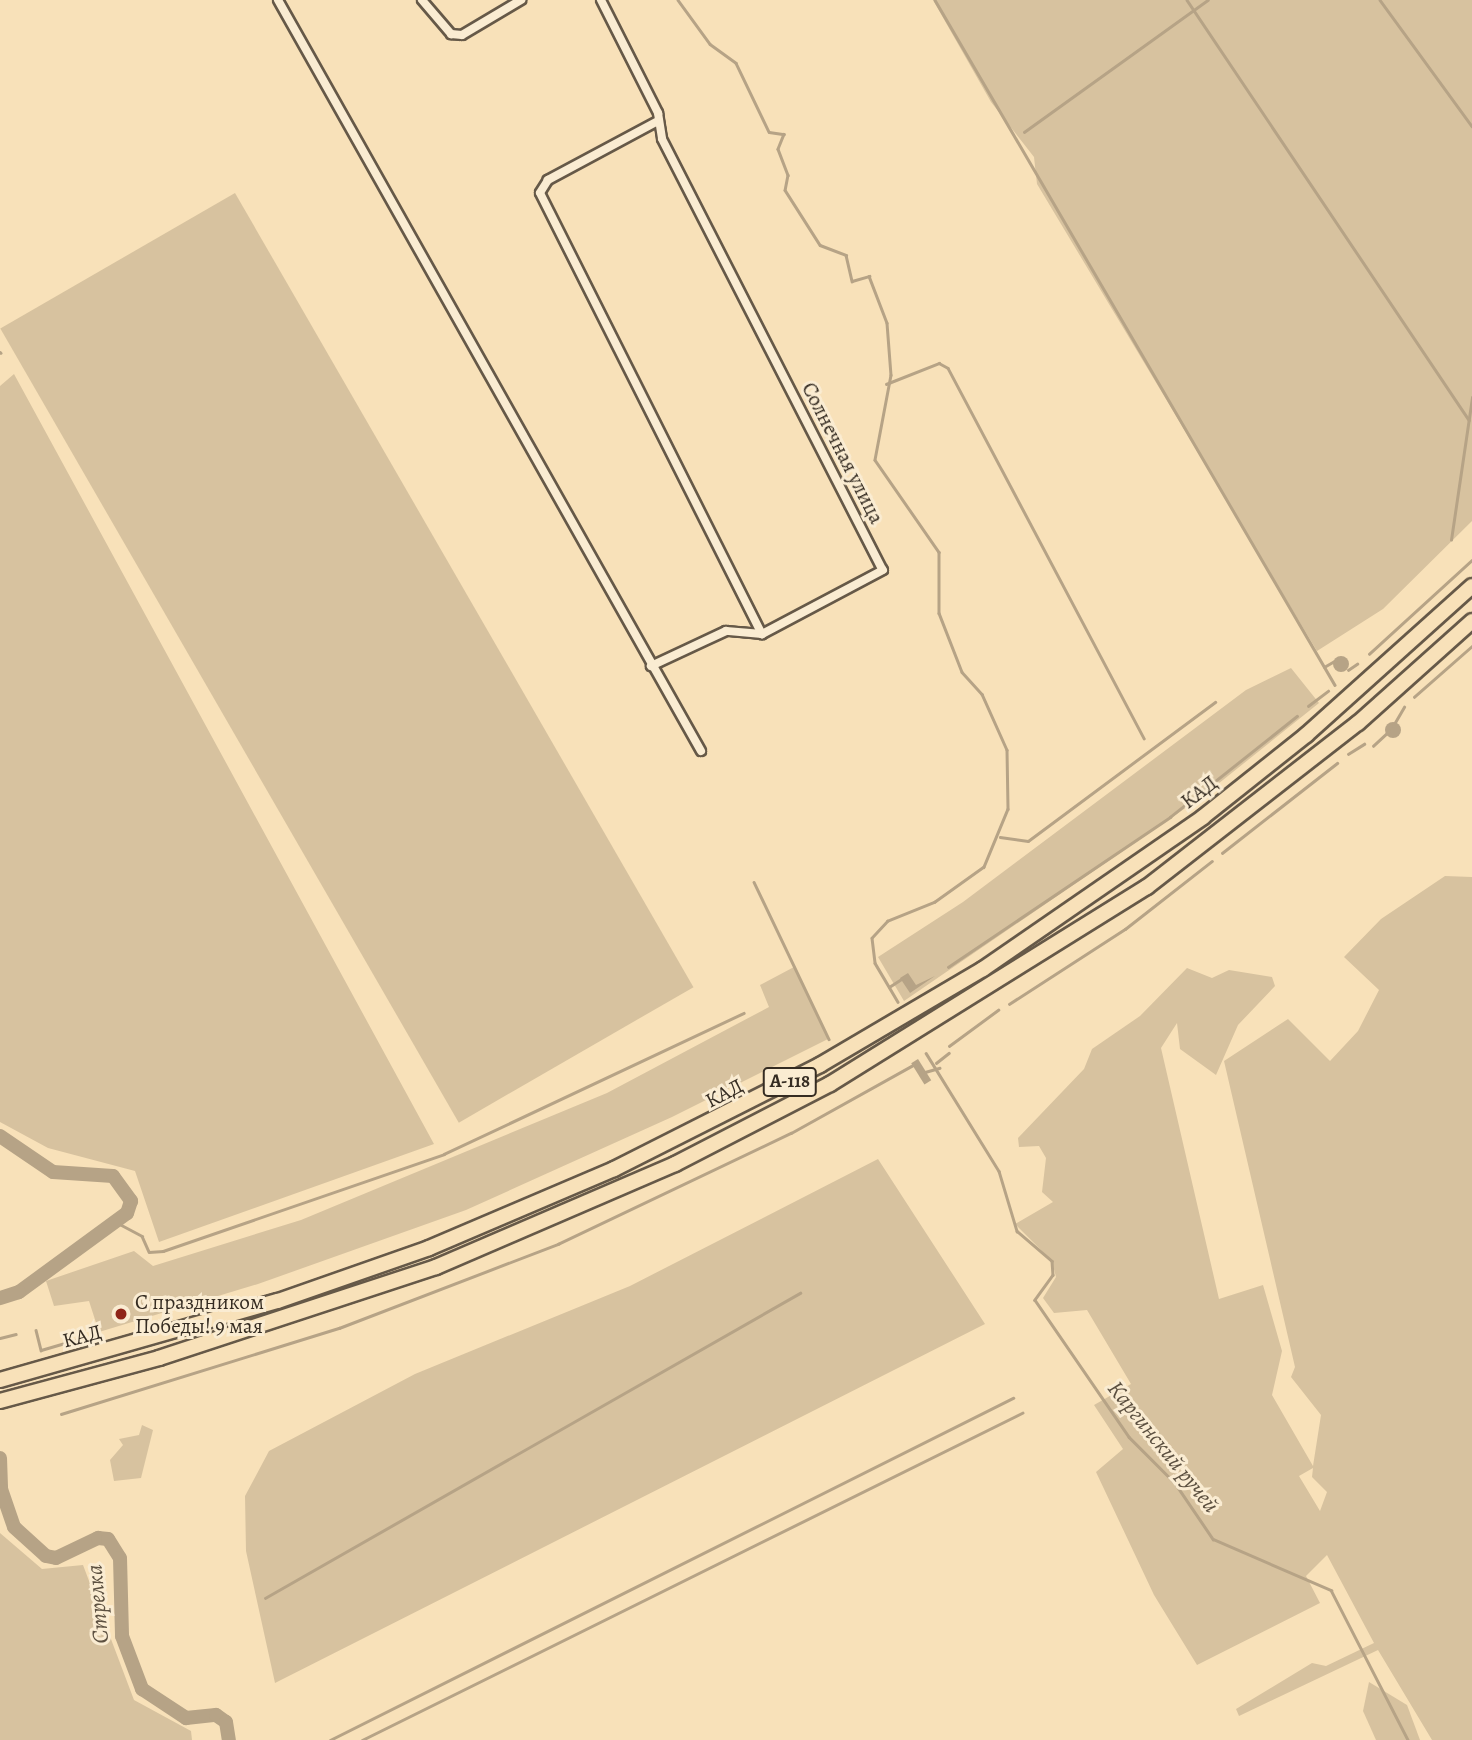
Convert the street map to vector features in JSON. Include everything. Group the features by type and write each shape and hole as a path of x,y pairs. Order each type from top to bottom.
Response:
{"highway":[{"name":"КАД","path":"0,1380 278,1301 429,1248 721,1119 915,1012 1098,894 1306,735 1472,586"},
{"name":"КАД","path":"0,1401 159,1359 436,1267 675,1164 807,1096 1054,951 1147,887 1358,723 1472,621"}],"street":[{"path":"278,0 701,751"},
{"path":"422,0 451,34 462,35 521,0"},
{"path":"601,0 658,113 656,122 548,180 540,193 762,634"},
{"name":"Солнечная улица","path":"656,122 883,570 762,634"},
{"path":"651,666 726,631 762,634"}],"shaded area":[{"path":"933,0 1472,0 1472,521 1383,609 1317,651 1037,184 1034,157 991,102"},
{"path":"235,193 694,987 459,1123 0,328"},
{"path":"14,374 434,1144 159,1242 135,1171 48,1148 0,1122 0,386"},
{"path":"1338,656 1344,656 1349,664 1347,670 1338,672 1333,667 1333,661"},
{"path":"1291,668 1319,703 1203,796 904,1001 878,957 963,902 1246,690"},
{"path":"1393,722 1401,730 1393,738 1385,730"},
{"path":"1445,876 1472,877 1472,1740 1432,1740 1378,1650 1239,1716 1236,1709 1312,1663 1326,1666 1374,1643 1327,1555 1306,1576 1320,1603 1197,1665 1154,1595 1096,1472 1123,1449 1094,1405 1131,1384 1087,1310 1054,1313 1043,1298 1056,1277 1052,1261 1015,1224 1053,1202 1042,1192 1046,1158 1039,1146 1019,1147 1018,1138 1084,1069 1092,1049 1140,1016 1187,968 1212,978 1229,970 1272,977 1275,986 1238,1025 1216,1075 1180,1049 1177,1023 1161,1048 1219,1299 1263,1285 1282,1351 1272,1395 1313,1466 1321,1415 1291,1377 1295,1367 1224,1061 1288,1019 1330,1061 1358,1031 1379,990 1344,957 1381,919","holes":["1313,1468 1312,1477 1327,1492 1320,1511 1299,1476"]},
{"path":"794,967 828,1039 672,1117 466,1210 258,1284 99,1332 89,1301 54,1306 46,1281 134,1251 153,1266 301,1220 607,1093 769,1007 760,985"},
{"path":"908,973 916,985 935,976 910,993 900,978"},
{"path":"918,1059 931,1080 924,1084 911,1063"},
{"path":"878,1159 985,1324 275,1683 246,1551 245,1496 269,1451 415,1374 630,1286"},
{"path":"142,1425 153,1430 141,1478 114,1481 110,1460 123,1445 119,1439 139,1435"},
{"path":"0,1533 42,1569 83,1565 134,1700 191,1731 192,1740 0,1740"},
{"path":"1369,1682 1407,1705 1420,1740 1376,1740 1363,1711"}],"waterway":[{"name":"Каргинский ручей","path":"678,0 710,44 736,63 769,132 784,134 778,149 788,175 785,190 820,245 846,255 852,281 869,276 887,323 891,375 875,460 939,552 939,613 962,672 982,694 1007,750 1008,809 984,867 935,902 888,921 872,938 875,963 898,1002"},
{"path":"935,0 1335,685"},
{"path":"1187,0 1469,420"},
{"path":"1024,132 1208,0"},
{"path":"1380,0 1472,126"},
{"path":"886,384 939,363 948,368 1144,738"},
{"path":"1451,540 1472,398"},
{"path":"1369,654 1472,560"},
{"path":"1414,697 1472,646"},
{"path":"1324,667 1336,660"},
{"path":"1348,670 1357,664"},
{"path":"1308,706 1328,691"},
{"path":"1000,837 1028,841 1215,702"},
{"path":"1393,726 1404,707"},
{"path":"948,967 1170,817 1297,716"},
{"path":"1373,746 1389,731"},
{"path":"1348,754 1364,744"},
{"path":"1222,853 1337,763"},
{"path":"1009,1004 1125,929 1212,861"},
{"path":"754,882 829,1039"},
{"path":"889,987 903,978"},
{"path":"949,1046 998,1010"},
{"path":"114,1221 142,1236 149,1252 163,1251 444,1154 743,1013"},
{"name":"Каргинский ручей","path":"926,1053 999,1171 1017,1231 1052,1261 1053,1275 1035,1300 1129,1437 1175,1483 1213,1539 1331,1590 1408,1740"},
{"path":"936,1063 949,1053"},
{"path":"61,1414 339,1328 558,1244 791,1133 913,1065"},
{"name":"Каргинский ручей","path":"925,1072 939,1068"},
{"name":"Стрелка","path":"0,1136 53,1172 113,1176 131,1201 127,1213 19,1292 0,1298"},
{"path":"265,1598 800,1293"},
{"path":"36,1330 41,1350 82,1338"},
{"path":"0,1338 16,1334"},
{"path":"330,1740 1013,1398"},
{"path":"362,1740 1022,1413"},
{"name":"Стрелка","path":"0,1458 1,1489 14,1527 46,1556 56,1558 98,1538 108,1539 120,1558 122,1636 142,1689 186,1718 216,1715 226,1722 229,1740"}],"place":[{"name":"С праздником Победы! 9 мая","path":"121,1314"}]}
